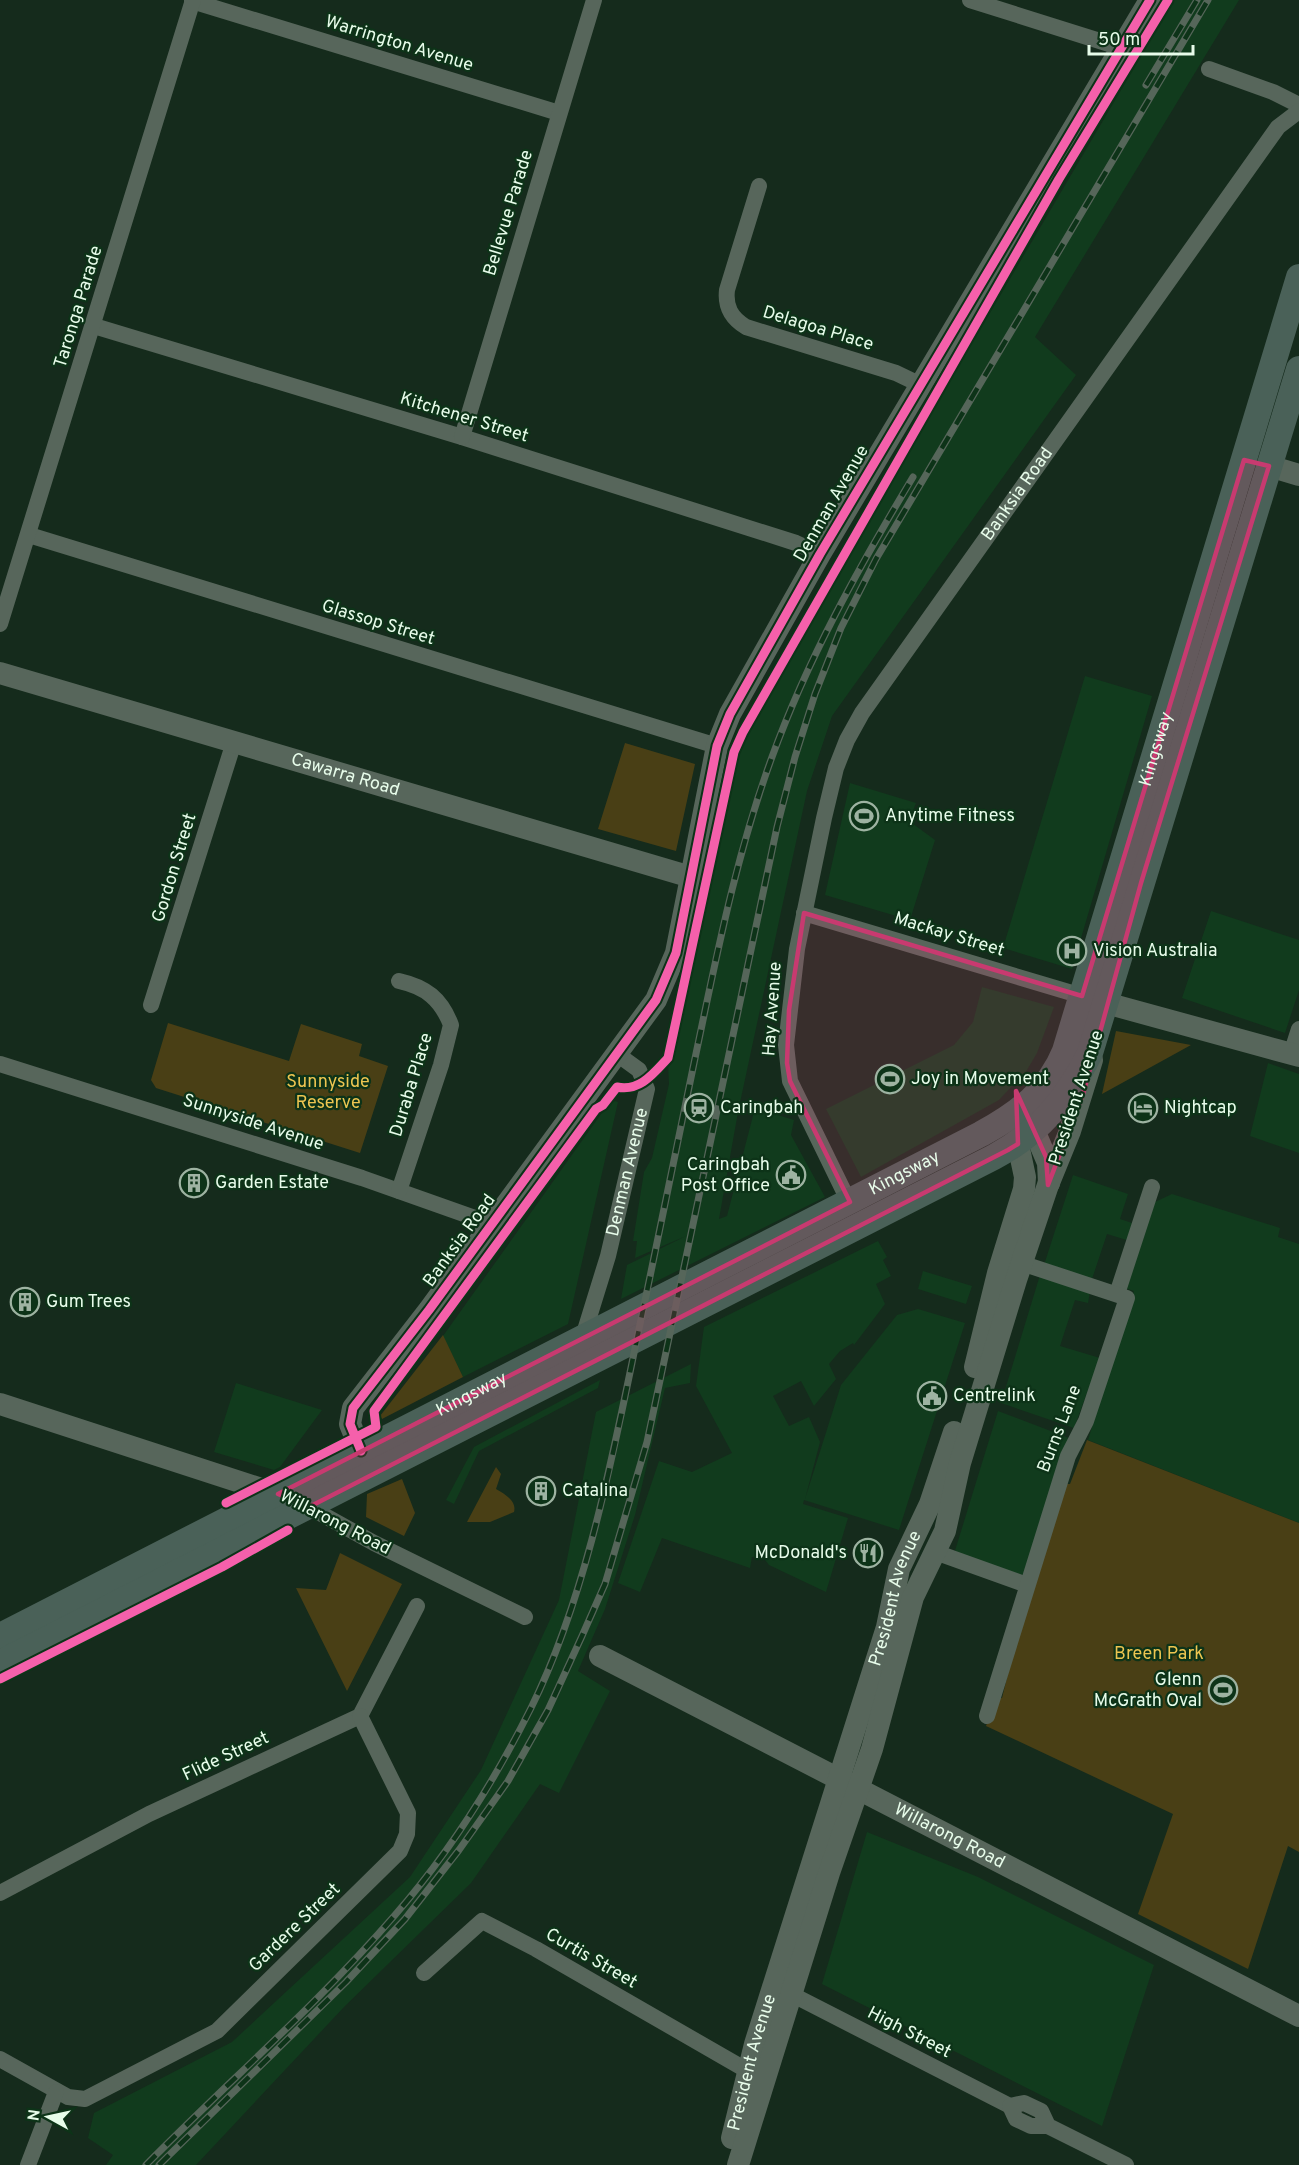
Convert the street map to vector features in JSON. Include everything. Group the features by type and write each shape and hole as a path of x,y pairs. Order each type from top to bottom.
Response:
{"main road":[{"name":"Kingsway","path":"1024,1128 1045,1087 1059,1066 1082,996 1299,277"},
{"name":"Kingsway","path":"0,1636 361,1451 715,1285 1024,1128 1058,1108 1077,1079 1090,1053 1299,369"},
{"path":"1244,460 1269,466"},
{"path":"1082,996 1105,1007"},
{"name":"Kingsway","path":"0,1664 309,1507 594,1342"}],"street":[{"name":"Warrington Avenue","path":"193,0 559,113"},
{"name":"Taronga Parade","path":"0,624 193,0"},
{"name":"Bellevue Parade","path":"462,437 594,0"},
{"path":"970,0 1122,48"},
{"name":"Denman Avenue","path":"594,1342 608,1256 648,1089 639,1070 617,1054 652,1007 667,979 676,953 717,746 730,714 820,554 1150,0"},
{"path":"1209,69 1273,92 1299,105"},
{"name":"Banksia Road","path":"804,913 836,768 847,740 862,713 1278,127 1299,111"},
{"name":"Delagoa Place","path":"759,186 727,290 727,305 733,318 746,327 896,373 921,385"},
{"name":"Kitchener Street","path":"94,326 462,437 796,543 820,554"},
{"path":"1269,466 1299,476"},
{"name":"Glassop Street","path":"29,535 717,746"},
{"name":"Cawarra Road","path":"0,673 691,877"},
{"name":"Gordon Street","path":"151,1005 234,742"},
{"name":"Mackay Street","path":"804,913 1082,996"},
{"name":"Hay Avenue","path":"804,913 789,1010 787,1063 790,1081 855,1213"},
{"name":"Duraba Place","path":"399,981 420,985 436,998 451,1025 441,1065 399,1191"},
{"path":"1105,1007 1295,1055 1299,1029"},
{"name":"President Avenue","path":"724,2165 756,2076 849,1785 903,1558 934,1494 980,1350 1012,1260 1048,1185 1083,1094 1105,1007"},
{"name":"Banksia Road","path":"361,1451 350,1424 353,1408 617,1054"},
{"name":"Sunnyside Avenue","path":"0,1064 399,1191 492,1224"},
{"name":"President Avenue","path":"1024,1128 1048,1162 1048,1185"},
{"name":"President Avenue","path":"849,1785 877,1732 894,1659 913,1597 949,1520 960,1463 1012,1260 1025,1182 1024,1128"},
{"name":"Burns Lane","path":"987,1716 1068,1456 1086,1421 1127,1298 1117,1294 1152,1187"},
{"path":"1012,1260 1117,1294"},
{"name":"Willarong Road","path":"0,1404 278,1494 309,1507 374,1543 525,1617"},
{"path":"890,1613 903,1599 922,1558 936,1552 1027,1586"},
{"path":"360,1716 417,1606"},
{"name":"Willarong Road","path":"600,1656 1299,2016"},
{"name":"Flide Street","path":"0,1893 149,1814 360,1716"},
{"name":"Gardere Street","path":"56,2092 75,2099 85,2099 218,2031 400,1851 407,1834 408,1813 360,1716"},
{"name":"Curtis Street","path":"424,1973 482,1921 536,1949 756,2076"},
{"name":"High Street","path":"782,1990 1010,2106 1016,2119 1031,2126 1048,2126 1126,2165"},
{"path":"0,2059 56,2092 28,2165"},
{"name":"President Avenue","path":"738,2165 756,2076"}],"highlighted area":[{"path":"1244,460 1269,466 1141,883 1083,1094 1048,1185 1046,1157 1016,1091 1018,1144 1008,1150 309,1507 278,1494 850,1202 790,1081 787,1063 789,1010 804,913 1082,996"}],"shaded area":[{"path":"1174,0 1239,0 1035,337 1076,375 832,716 807,791 738,1112 719,1219 727,1216 755,1108 794,1120 791,1135 825,1197 621,1299 627,1265 686,1236 635,1258 637,1241 633,1241 644,1172 652,1158 669,1084 668,1064 740,743 834,578"},
{"path":"1085,676 1152,696 1072,969 1003,948"},
{"path":"850,783 916,803 909,821 935,840 910,920 825,895"},
{"path":"1211,911 1299,940 1299,990 1285,1033 1182,998"},
{"path":"982,987 1054,1007 1037,1053 1027,1070 999,1100 861,1177 826,1109 954,1045 973,1022"},
{"path":"1268,1063 1299,1074 1299,1153 1250,1136"},
{"path":"611,1100 618,1102 568,1324 463,1377 443,1336"},
{"path":"1073,1175 1128,1194 1120,1219 1132,1223 1130,1241 1107,1234 1092,1279 1044,1265"},
{"path":"1172,1194 1280,1228 1278,1237 1299,1244 1299,1523 1088,1440 1134,1291 1125,1288 1155,1202"},
{"path":"878,1241 887,1257 883,1260 891,1276 876,1284 885,1304 854,1345 853,1343 840,1351 829,1364 836,1379 814,1406 801,1381 773,1396 789,1426 809,1417 820,1442 805,1499 841,1385 897,1315 918,1309 965,1323 899,1530 804,1500 803,1504 848,1518 826,1592 769,1565 762,1556 752,1557 750,1568 662,1538 640,1592 618,1583 659,1461 692,1472 732,1453 696,1386 704,1327"},
{"path":"923,1271 972,1286 966,1304 918,1289"},
{"path":"1040,1275 1090,1292 1088,1303 1075,1300 1060,1346 1100,1358 1074,1428 1001,1403"},
{"path":"691,1364 690,1383 665,1388 635,1515 605,1609 578,1671 610,1691 559,1793 540,1784 471,1883 344,2007 196,2165 106,2165 113,2155 88,2138 94,2113 232,2042 410,1877 481,1770 559,1600 596,1412"},
{"path":"600,1380 598,1388 479,1451 454,1504 446,1500 474,1447"},
{"path":"236,1383 322,1410 280,1467 274,1470 214,1452"},
{"path":"998,1411 1069,1438 1023,1575 954,1554"},
{"path":"867,1832 978,1877 1154,1965 1102,2126 822,1984"}],"green space":[{"path":"625,743 695,764 676,851 598,829"},
{"name":"Sunnyside Reserve","path":"168,1023 289,1061 301,1024 362,1044 359,1056 388,1066 360,1153 156,1088 151,1080"},
{"path":"1116,1031 1191,1045 1102,1094"},
{"path":"443,1335 463,1377 382,1419 380,1416"},
{"name":"Breen Park","path":"1087,1440 1299,1523 1299,1852 1288,1846 1248,1969 1138,1914 1173,1814 986,1726 997,1697 1002,1698 1017,1637 1066,1484 1070,1484"},
{"path":"496,1467 501,1474 496,1489 512,1501 514,1512 490,1522 467,1522"},
{"path":"402,1479 415,1513 404,1536 366,1517 367,1494"},
{"path":"340,1553 402,1584 347,1691 296,1588 326,1590"}],"railway":[{"path":"1146,85 1197,0"},
{"path":"159,2165 346,1982 405,1919 459,1850 508,1781 548,1710 605,1584 647,1442 777,827 795,757 815,694 841,628 876,559 1208,0"},
{"path":"146,2165 335,1980 395,1915 470,1816 531,1708 571,1611 587,1559 613,1453 716,957 750,823 786,720 818,649 854,579 913,477"}],"cycle path":[{"path":"361,1451 350,1424 353,1408 429,1310 656,1000 676,953 717,746 730,714 820,554 1150,0"},
{"path":"226,1503 376,1427 374,1411 596,1109 603,1105 617,1087 633,1087 640,1084 668,1058 734,752 743,732 1059,179 1168,0"},
{"path":"0,1679 222,1567 288,1530"}],"place":[{"name":"Anytime Fitness","path":"864,816"},
{"name":"Vision Australia","path":"1072,951"},
{"name":"Joy in Movement","path":"890,1079"},
{"name":"Caringbah","path":"699,1108"},
{"name":"Nightcap","path":"1143,1108"},
{"name":"Caringbah Post Office","path":"791,1175"},
{"name":"Garden Estate","path":"194,1183"},
{"name":"Gum Trees","path":"25,1302"},
{"name":"Centrelink","path":"932,1396"},
{"name":"Catalina","path":"541,1491"},
{"name":"McDonald's","path":"868,1553"},
{"name":"Glenn McGrath Oval","path":"1223,1690"}]}
